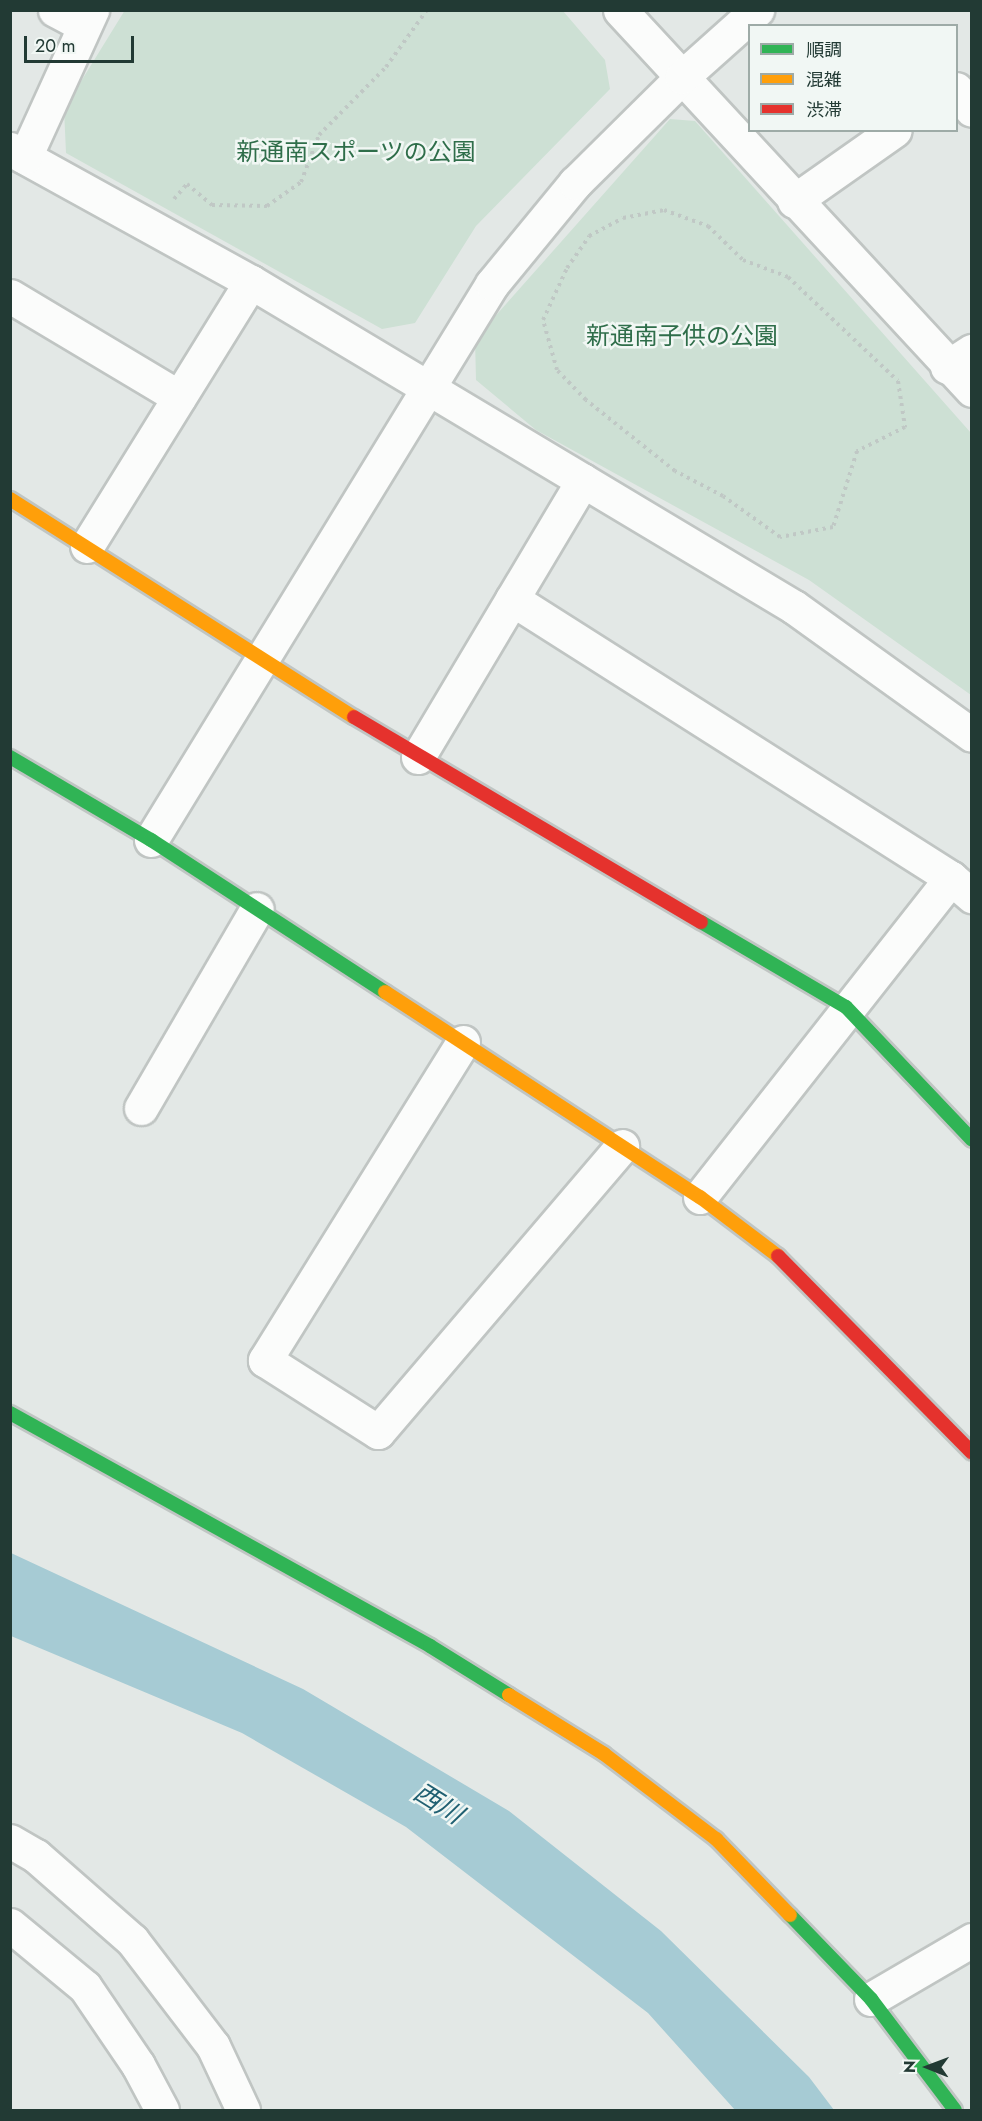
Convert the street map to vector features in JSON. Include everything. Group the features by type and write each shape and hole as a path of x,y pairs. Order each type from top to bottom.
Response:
{"street":[{"path":"620,10 794,201 959,359 972,390"},
{"path":"151,840 427,389 507,266 575,183 682,77 757,10"},
{"path":"77,15 18,153 251,282 794,607 972,735"},
{"path":"958,90 972,110"},
{"path":"794,201 892,132"},
{"path":"87,546 251,282"},
{"path":"10,296 179,397"},
{"path":"418,757 583,480"},
{"path":"10,499 418,757 846,1007 972,1140"},
{"path":"512,599 961,887 846,1007 700,1197"},
{"path":"10,757 151,840 700,1197 770,1248 972,1453"},
{"path":"141,1108 257,909"},
{"path":"463,1042 265,1360 378,1432 622,1146"},
{"path":"10,1413 430,1646 604,1754 716,1839 871,1999 955,2110"},
{"path":"10,1841 36,1856 132,1940 213,2046 243,2110"},
{"path":"10,1925 86,1987 138,2065 162,2110"},
{"path":"871,1999 972,1940"}],"path":[{"path":"151,227 187,184 212,205 267,206 301,182 319,135 386,67 427,10"},
{"path":"664,210 708,226 743,260 788,277 898,381 905,427 856,451 833,527 780,537 723,496 675,471 586,400 558,370 543,320 567,268 589,236 623,218 664,210"}],"green space":[{"name":"新通南スポーツの公園","path":"125,10 563,11 605,60 610,89 476,226 415,323 382,329 66,153 64,109"},
{"name":"新通南子供の公園","path":"670,119 695,121 971,433 971,695 809,580 536,430 476,380 475,339"}],"water":[{"name":"西川","path":"11,1553 303,1689 509,1811 661,1931 809,2077 834,2110 735,2110 648,2013 406,1827 242,1733 11,1636"}],"traffic: fast":[{"path":"10,757 151,840 385,992"},
{"path":"701,922 846,1007 972,1140"},
{"path":"10,1413 430,1646 509,1695"},
{"path":"790,1915 871,1999 955,2110"}],"traffic: slow":[{"path":"10,499 354,717"},
{"path":"385,992 700,1197 778,1256"},
{"path":"509,1695 604,1754 716,1839 790,1915"}],"traffic: jam":[{"path":"354,717 701,922"},
{"path":"778,1256 972,1453"}]}
